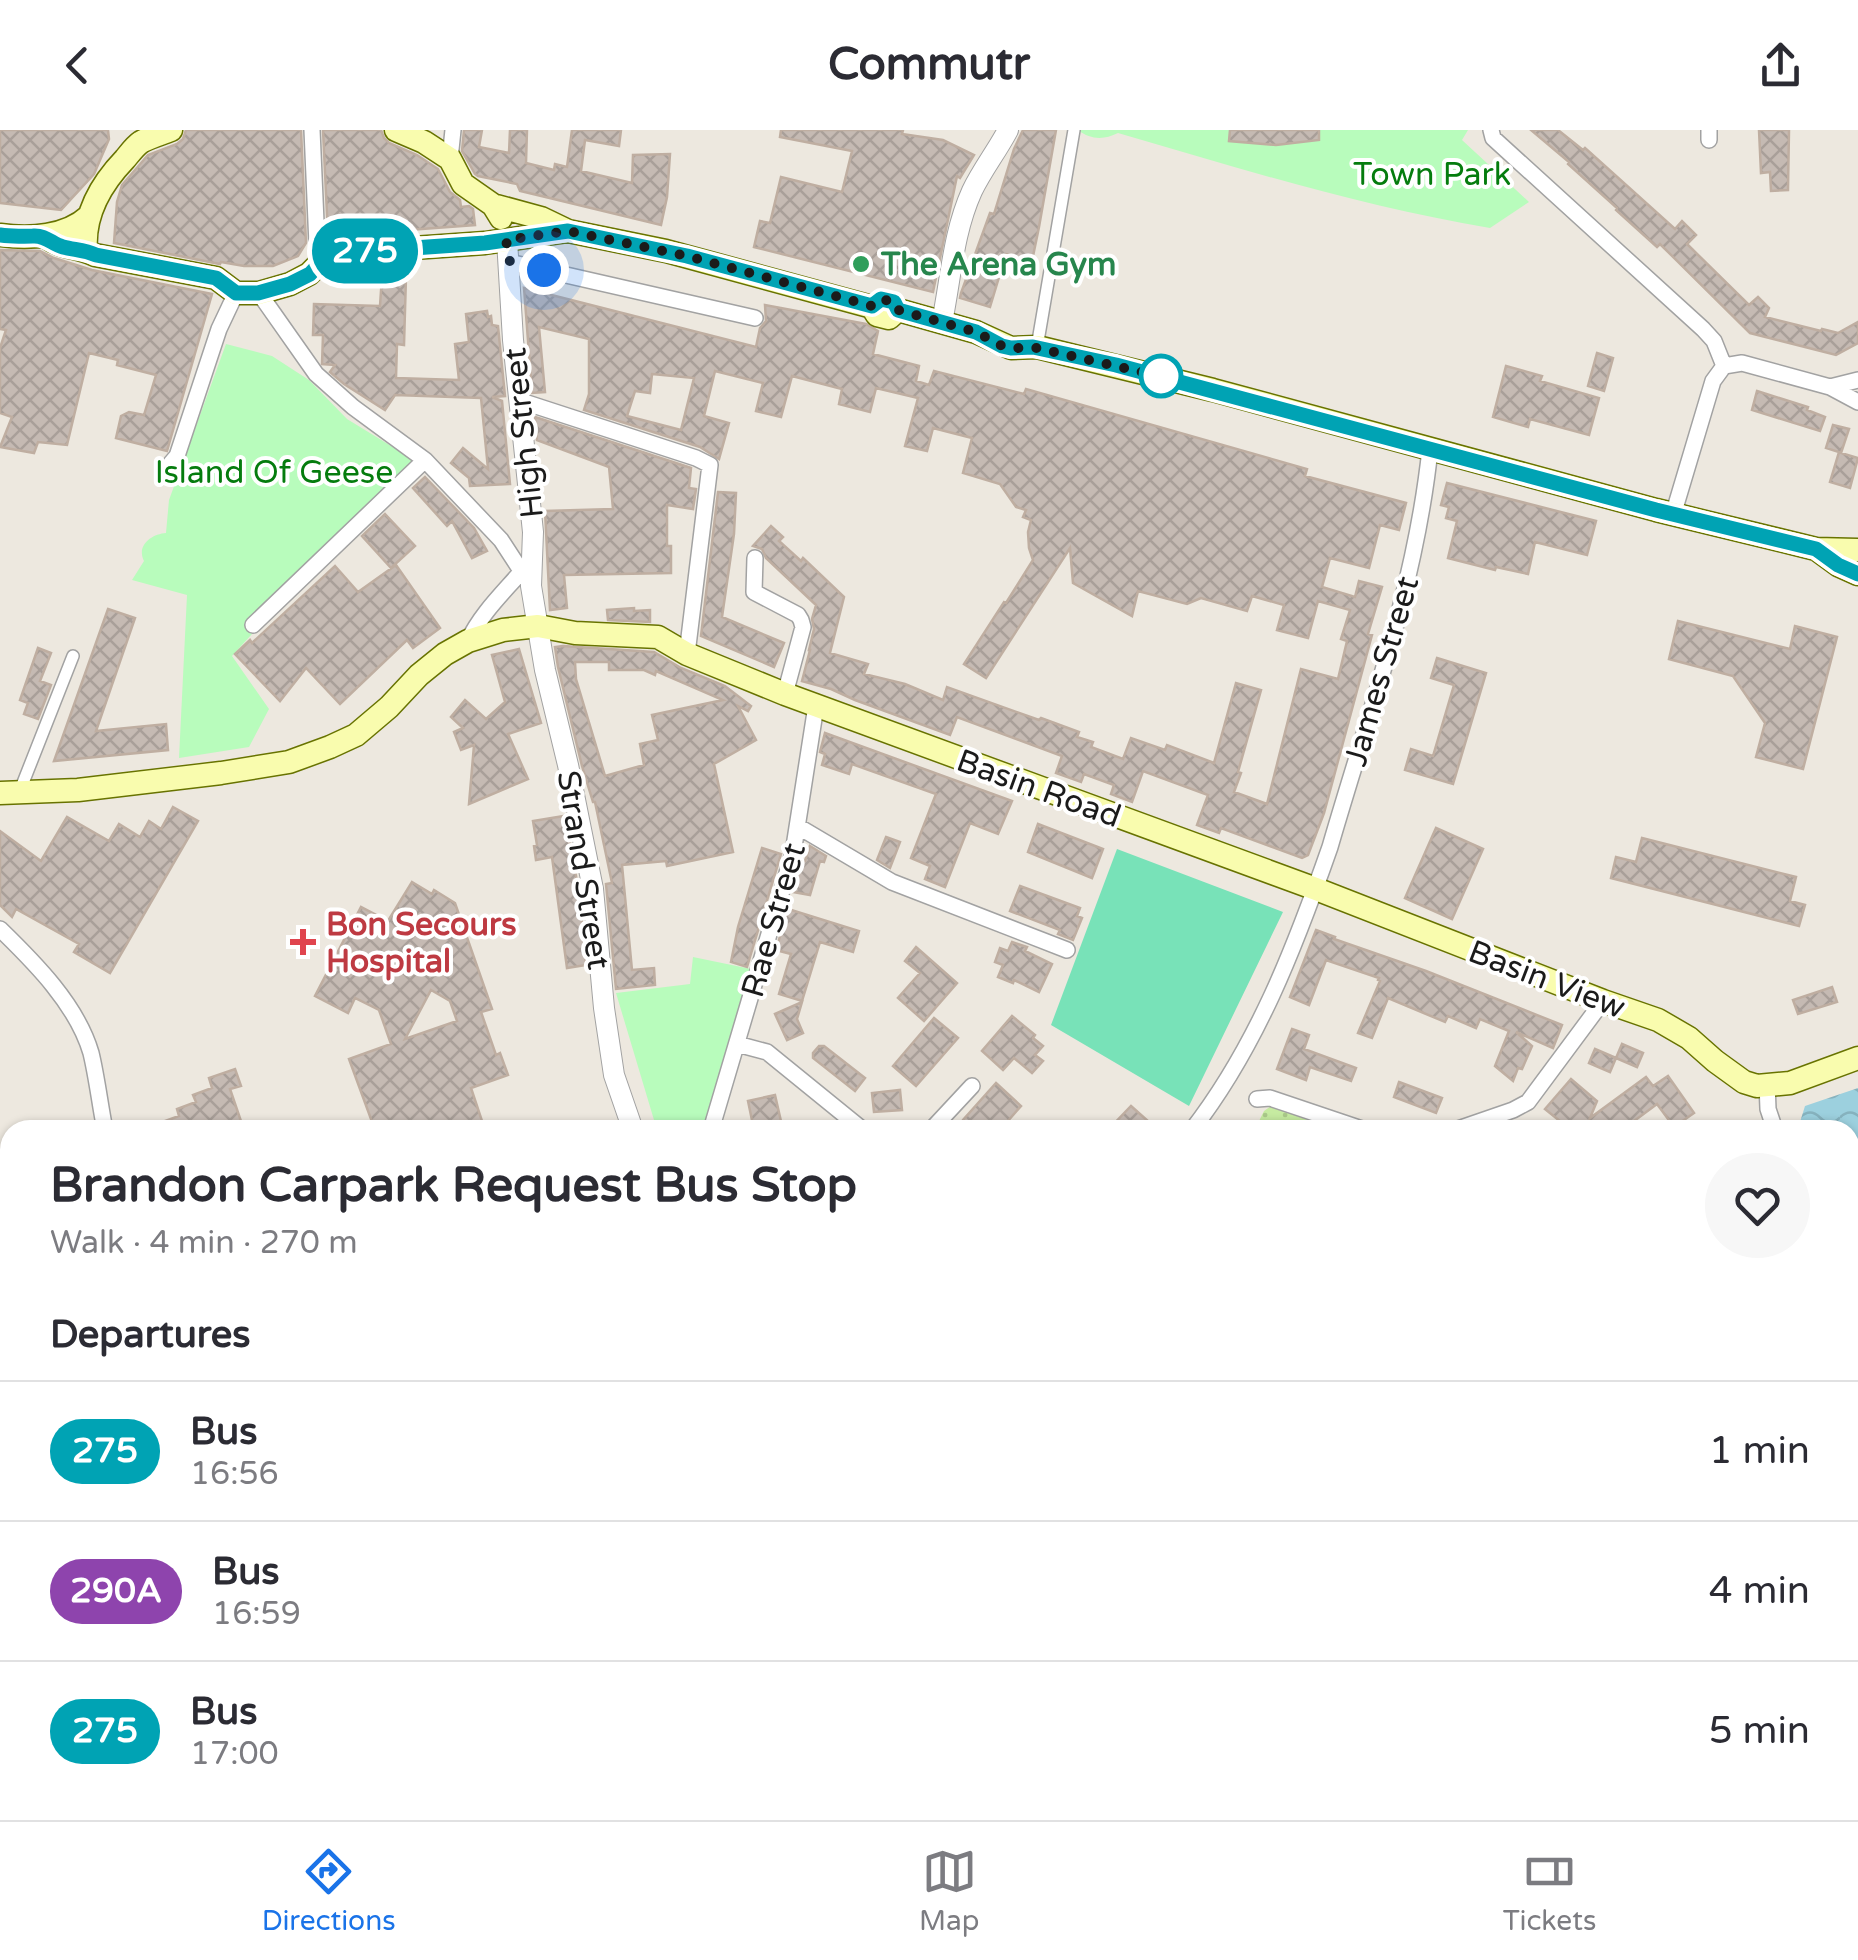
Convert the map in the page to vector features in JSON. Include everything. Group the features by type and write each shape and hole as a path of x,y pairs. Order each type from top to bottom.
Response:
{"main road":[{"path":"86,250 89,216 113,171 138,143 170,130"},
{"path":"396,130 424,142 450,160 463,184 493,205 541,218 575,233 666,251 872,306 881,299 888,300 898,310 976,332 1002,346 1035,347 1213,390 1816,549 1858,550"},
{"path":"493,205 508,251"},
{"path":"0,236 46,237 80,224 89,216"},
{"path":"46,237 61,246 110,258 216,278 247,293 290,284 310,274 322,261 356,252 508,251 575,233"},
{"path":"1816,549 1858,574"},
{"name":"Basin Road","path":"9,793 78,790 289,762 356,735 428,668 468,641 503,630 546,627 658,637 687,654 774,690 1316,889"},
{"name":"Basin View","path":"1316,889 1658,1020 1689,1038 1744,1082 1767,1084"},
{"path":"1767,1084 1790,1083 1858,1058"}],"street":[{"path":"312,130 316,245 322,261"},
{"path":"450,160 453,130"},
{"path":"942,322 962,218 1008,130"},
{"path":"1035,347 1074,130"},
{"path":"1491,130 1493,138 1703,329 1714,341 1724,366"},
{"path":"508,251 755,318"},
{"name":"High Street","path":"508,251 533,532 526,579 546,627"},
{"path":"174,460 223,320 247,293 278,318 324,382 425,460 502,540 526,579 485,611 468,641"},
{"path":"1673,514 1713,381 1724,366 1742,363 1830,387 1858,402"},
{"path":"1830,387 1858,380"},
{"path":"521,401 710,465 687,654"},
{"name":"James Street","path":"1200,1120 1218,1096 1267,1010 1316,889 1411,570 1430,449"},
{"path":"253,625 425,460"},
{"path":"507,550 533,532"},
{"path":"755,558 754,592 798,616 803,627 774,690"},
{"name":"Strand Street","path":"546,627 545,670 592,889 614,1075 630,1120"},
{"path":"9,793 73,656"},
{"name":"Rae Street","path":"714,1120 799,828 816,706"},
{"path":"799,828 892,882 1068,950"},
{"path":"0,929 42,973 75,1016 90,1052 102,1120"},
{"path":"1484,1120 1528,1102 1603,1001"},
{"path":"737,1044 767,1052 851,1120"},
{"path":"1767,1084 1772,1120"},
{"path":"940,1120 972,1086"},
{"path":"1257,1099 1270,1098 1335,1120"}],"green space":[{"name":"Town Park","path":"1078,130 1468,130 1462,140 1529,202 1490,228 1349,198 1118,133 1098,138"},
{"name":"Island Of Geese","path":"226,344 272,356 309,380 347,419 414,460 247,626 252,634 232,656 269,709 249,747 179,758 187,595 132,580 144,561 144,545 166,533 169,500"},
{"path":"1117,849 1283,912 1189,1106 1051,1025"},
{"path":"693,957 751,969 706,1120 654,1120 616,993 690,984"},
{"path":"1271,1106 1308,1120 1260,1120"}],"water":[{"path":"1858,1088 1858,1120 1801,1120 1805,1106"}],"building":[{"path":"0,130 108,130 109,139 94,174 61,210 0,203"},
{"path":"186,130 301,130 306,243 298,256 273,266 244,266 114,243 122,185 148,155 177,144"},
{"path":"323,130 381,130 389,143 438,169 461,207 473,209 475,225 328,236"},
{"path":"464,130 482,130 479,147 509,153 510,130 527,130 526,163 554,170 555,164 567,167 572,130 621,130 619,146 585,140 581,171 632,183 633,155 670,154 661,225 520,191 517,184 478,176 462,151"},
{"path":"781,130 903,130 902,134 943,140 974,155 960,178 957,176 933,292 754,247 760,221 770,223 781,177 842,192 852,151 780,137"},
{"path":"1023,130 1056,130 1039,227 1032,261 1006,254 990,307 960,298"},
{"path":"1230,130 1319,130 1319,140 1276,145 1229,141"},
{"path":"1531,130 1558,130 1585,148 1675,229 1682,221 1696,235 1687,244 1749,305 1758,297 1769,308 1765,317 1838,333 1858,322 1858,343 1836,355 1750,333 1660,244 1657,247"},
{"path":"1759,130 1789,130 1788,190 1771,191 1770,172 1761,173"},
{"path":"0,250 40,251 92,270 212,294 167,451 116,438 121,416 129,412 144,415 156,375 89,353 67,445 38,442 34,453 0,447 12,417 0,413 0,348 6,330 0,329"},
{"path":"382,276 406,277 404,345 397,344 396,378 459,380 455,344 469,342 466,314 487,311 492,325 498,326 505,396 492,397 502,401 510,484 470,486 469,478 451,463 463,448 488,469 481,398 395,395 385,410 330,372 335,365 322,364 323,335 313,335 314,304 380,306"},
{"path":"524,288 756,347 760,328 766,321 765,305 866,324 878,331 873,354 919,366 916,381 929,385 934,371 1024,394 1026,389 1307,469 1305,476 1406,503 1399,530 1380,525 1369,568 1330,558 1322,587 1355,597 1359,581 1382,587 1324,813 1308,855 1302,858 1221,828 1219,833 1197,825 1208,795 1143,771 1132,802 1111,794 1114,785 1084,774 1081,782 1056,773 1062,756 957,717 950,735 802,681 816,605 766,558 762,549 753,546 771,526 783,537 779,541 844,597 830,653 868,664 864,674 905,684 943,700 947,687 1079,732 1077,737 1093,742 1091,747 1123,759 1131,738 1165,750 1167,745 1214,763 1236,683 1261,690 1234,792 1267,804 1301,669 1338,679 1347,641 1341,639 1350,610 1318,601 1308,638 1277,630 1284,605 1252,596 1247,611 1201,598 1187,604 1138,591 1132,616 1073,583 1070,548 986,678 964,664 1033,560 1028,532 1031,520 1023,517 1026,510 1016,507 1000,484 963,473 972,438 933,428 927,451 905,446 918,398 876,388 870,412 839,404 842,389 792,376 781,417 756,411 763,383 715,371 704,416 729,423 719,459 700,447 584,410 589,394 589,339 539,327 545,392 532,393","holes":["652,374 694,378 681,430 627,416 635,391 650,393"]},
{"path":"1597,353 1613,358 1604,391 1588,386"},
{"path":"1506,366 1542,376 1540,381 1599,398 1589,435 1530,419 1528,427 1493,417"},
{"path":"1757,391 1808,407 1807,410 1825,417 1820,431 1752,410"},
{"path":"535,417 691,468 689,488 696,489 693,509 667,505 671,573 564,575 567,608 550,610 545,511 613,509 609,467 537,440"},
{"path":"1833,425 1849,429 1841,453 1858,458 1850,488 1830,482 1839,452 1826,448"},
{"path":"425,477 474,528 487,551 472,558 452,521 447,526 413,488"},
{"path":"1447,483 1596,521 1587,555 1535,542 1528,574 1448,558 1457,521 1446,518 1449,507 1441,505"},
{"path":"718,492 736,493 722,617 784,643 774,667 701,636"},
{"path":"385,514 415,546 391,568 362,536"},
{"path":"396,565 440,628 413,648 407,640 340,704 306,668 280,701 235,654 335,566 358,592"},
{"path":"108,609 135,618 96,731 166,724 168,750 54,761"},
{"path":"607,610 650,610 650,622 608,620"},
{"path":"1678,621 1790,649 1795,626 1837,637 1803,769 1756,757 1765,723 1733,676 1669,659"},
{"path":"555,647 654,652 725,686 751,706 748,711 738,706 756,740 714,764 733,852 667,866 666,861 622,865 632,970 654,968 655,985 616,989 606,884 612,883","holes":["575,662 609,662 609,670 644,670 655,675 656,671 723,700 652,715 658,740 640,744 644,765 605,776 576,679"]},
{"path":"38,648 51,653 40,681 51,685 38,719 24,714 28,703 20,700"},
{"path":"519,649 541,723 508,734 528,779 469,804 474,745 461,750 454,732 463,728 451,717 465,700 486,719 505,702 492,655"},
{"path":"1437,658 1486,673 1453,784 1405,770 1411,749 1433,756 1454,685 1431,678"},
{"path":"825,733 1012,801 998,834 970,823 945,887 925,879 930,866 911,858 936,794 852,764 849,774 822,765 825,754 820,752"},
{"path":"173,807 198,821 110,973 74,952 79,944 16,909 12,917 0,905 0,831 41,861 67,817 109,841 119,824 140,837 149,821 161,829"},
{"path":"564,816 579,891 586,965 567,968 552,857 536,860 533,821"},
{"path":"1038,824 1103,849 1092,878 1028,852"},
{"path":"1436,828 1483,849 1452,919 1405,898"},
{"path":"886,837 900,842 890,868 877,860"},
{"path":"1642,838 1796,877 1790,901 1805,905 1799,926 1611,878 1616,857 1636,862"},
{"path":"810,846 826,856 824,862 820,861 810,895 793,892 802,861"},
{"path":"762,848 781,854 747,967 731,962"},
{"path":"412,882 455,903 492,1009 481,1012 496,1055 500,1053 508,1075 471,1088 482,1120 371,1120 349,1059 391,1044 379,1010 355,998 348,1013 315,996 361,907 388,921","holes":["431,990 450,1001 457,1021 405,1039"]},
{"path":"1020,886 1080,908 1077,916 1082,918 1073,940 1058,934 1060,930 1010,911"},
{"path":"788,909 859,931 853,952 820,942 802,1001 779,994 791,954 776,950"},
{"path":"1316,930 1562,1025 1553,1048 1516,1032 1532,1046 1513,1081 1495,1066 1509,1031 1480,1019 1476,1028 1448,1016 1445,1022 1388,998 1372,1038 1358,1033 1379,978 1326,960 1309,1005 1290,997"},
{"path":"1012,942 1052,964 1039,992 998,977 1003,965 995,962 1000,948 1008,951"},
{"path":"916,947 957,983 924,1021 898,998 920,973 905,961"},
{"path":"1832,987 1837,1002 1798,1014 1793,1000"},
{"path":"802,1002 797,1019 803,1033 787,1040 775,1014"},
{"path":"1012,1016 1043,1046 1035,1055 1043,1061 1032,1073 1014,1058 1003,1070 982,1051"},
{"path":"934,1018 958,1038 916,1086 893,1066"},
{"path":"1292,1029 1309,1035 1304,1049 1356,1068 1351,1081 1310,1067 1306,1080 1277,1069"},
{"path":"1622,1044 1643,1053 1637,1067 1616,1058"},
{"path":"819,1046 865,1078 855,1091 813,1058"},
{"path":"1595,1049 1616,1058 1610,1072 1589,1063"},
{"path":"235,1069 241,1086 230,1089 241,1120 168,1120 179,1116 177,1109 196,1102 193,1095 212,1088 209,1078"},
{"path":"1668,1076 1694,1113 1684,1120 1669,1120 1657,1104 1635,1120 1559,1120 1545,1109 1571,1079 1597,1101 1590,1118 1646,1077 1653,1086"},
{"path":"1399,1082 1442,1098 1436,1113 1394,1097"},
{"path":"996,1083 1021,1106 1009,1120 963,1120"},
{"path":"900,1090 902,1110 874,1112 872,1093"},
{"path":"775,1095 781,1120 752,1120 748,1101"},
{"path":"1131,1106 1147,1120 1118,1120"}],"bus line":[{"name":"275","path":"0,235 46,237 61,246 96,255 216,278 243,294 290,284 310,274 322,261 356,252 485,243 568,231 687,256 872,306 881,299 894,302 898,310 976,332 1002,346 1033,347 1116,365 1816,549 1858,574"}],"place":[{"name":"The Arena Gym","path":"861,264"},
{"name":"Bon Secours Hospital","path":"303,942"}],"route":[{"path":"544,270 510,262 506,240 568,231 666,251 872,306 881,299 894,302 898,310 976,332 1002,346 1033,347 1172,379 1161,376"}]}
